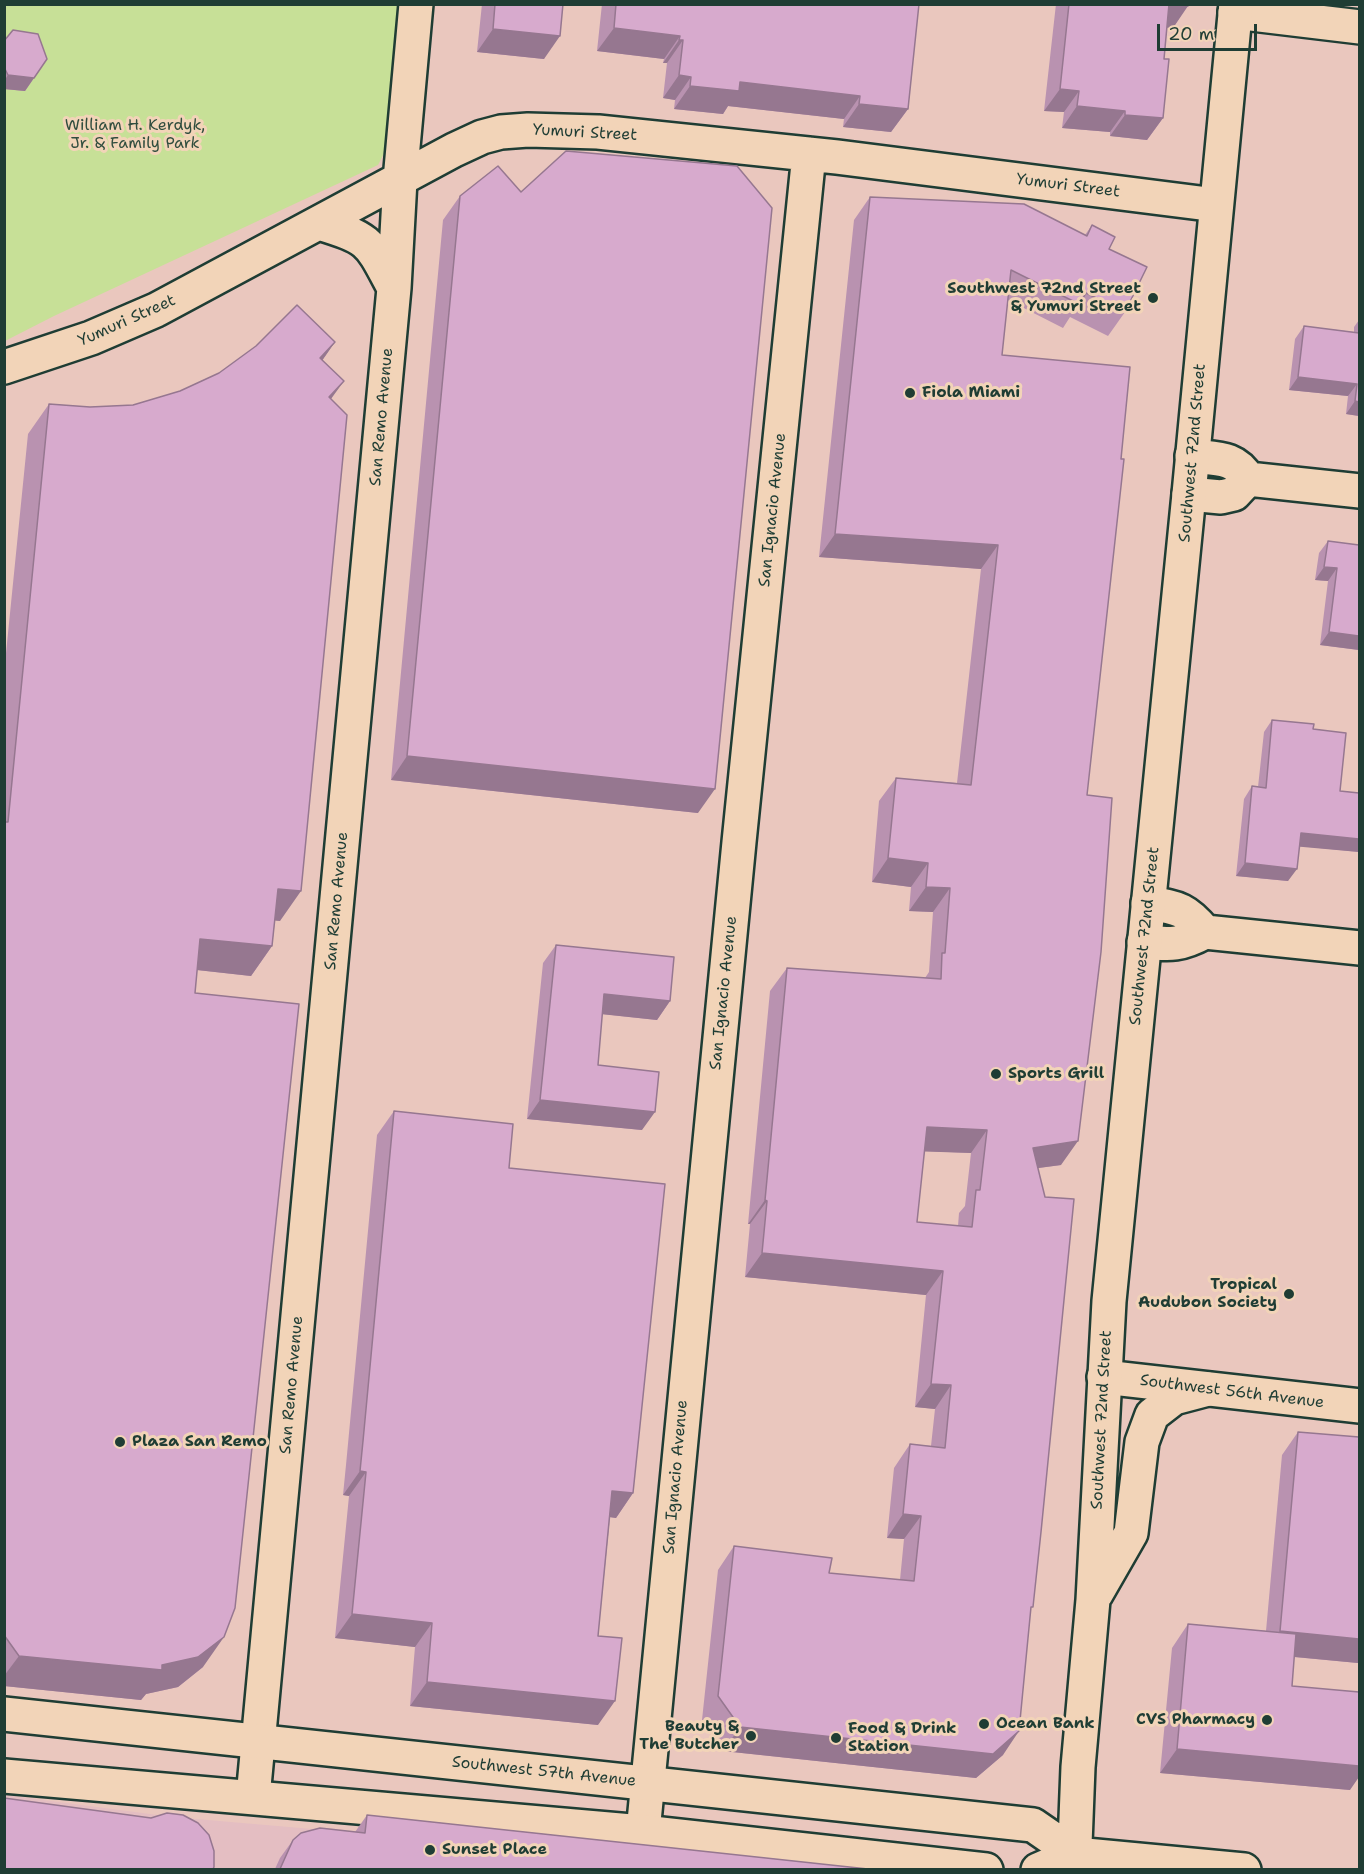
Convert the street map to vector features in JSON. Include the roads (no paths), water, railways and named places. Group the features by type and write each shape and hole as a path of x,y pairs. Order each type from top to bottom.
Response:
{"street":[{"name":"San Remo Avenue","path":"253,1797 394,288 400,180 416,4"},
{"path":"1236,8 1359,27"},
{"name":"Southwest 72nd Street","path":"1075,1862 1078,1767 1093,1600 1110,1289 1236,8"},
{"name":"Yumuri Street","path":"4,367 91,338 156,310 466,144 482,137 514,131 566,131 644,136 809,154 1216,205"},
{"name":"San Ignacio Avenue","path":"643,1832 739,842 809,154"},
{"path":"319,223 352,233 363,239 373,248 394,288"},
{"path":"1192,456 1229,460 1242,468 1248,479"},
{"path":"1248,479 1359,491"},
{"path":"1189,494 1221,497 1234,494 1248,479"},
{"path":"1148,903 1178,908 1193,918 1205,932"},
{"path":"1144,942 1172,945 1186,942 1205,932 1359,948"},
{"name":"Southwest 56th Avenue","path":"1104,1377 1359,1406"},
{"path":"1093,1600 1131,1533 1142,1442 1152,1415 1174,1398 1208,1389"},
{"name":"Southwest 57th Avenue","path":"4,1714 1033,1825 1075,1862"},
{"path":"4,1776 643,1832 986,1869"},
{"name":"Southwest 57th Avenue","path":"1038,1869 1075,1862 1244,1869"}],"place":[{"name":"Southwest 72nd Street & Yumuri Street","path":"1153,298"},
{"name":"Fiola Miami","path":"910,393"},
{"name":"Sports Grill","path":"996,1074"},
{"name":"Tropical Audubon Society","path":"1289,1294"},
{"name":"Plaza San Remo","path":"120,1442"},
{"name":"CVS Pharmacy","path":"1267,1720"},
{"name":"Ocean Bank","path":"984,1724"},
{"name":"Beauty & The Butcher","path":"751,1736"},
{"name":"Food & Drink Station","path":"836,1738"},
{"name":"Sunset Place","path":"430,1850"}],"park label":[{"name":"William H. Kerdyk, Jr. & Family Park","path":"135,135"}]}
